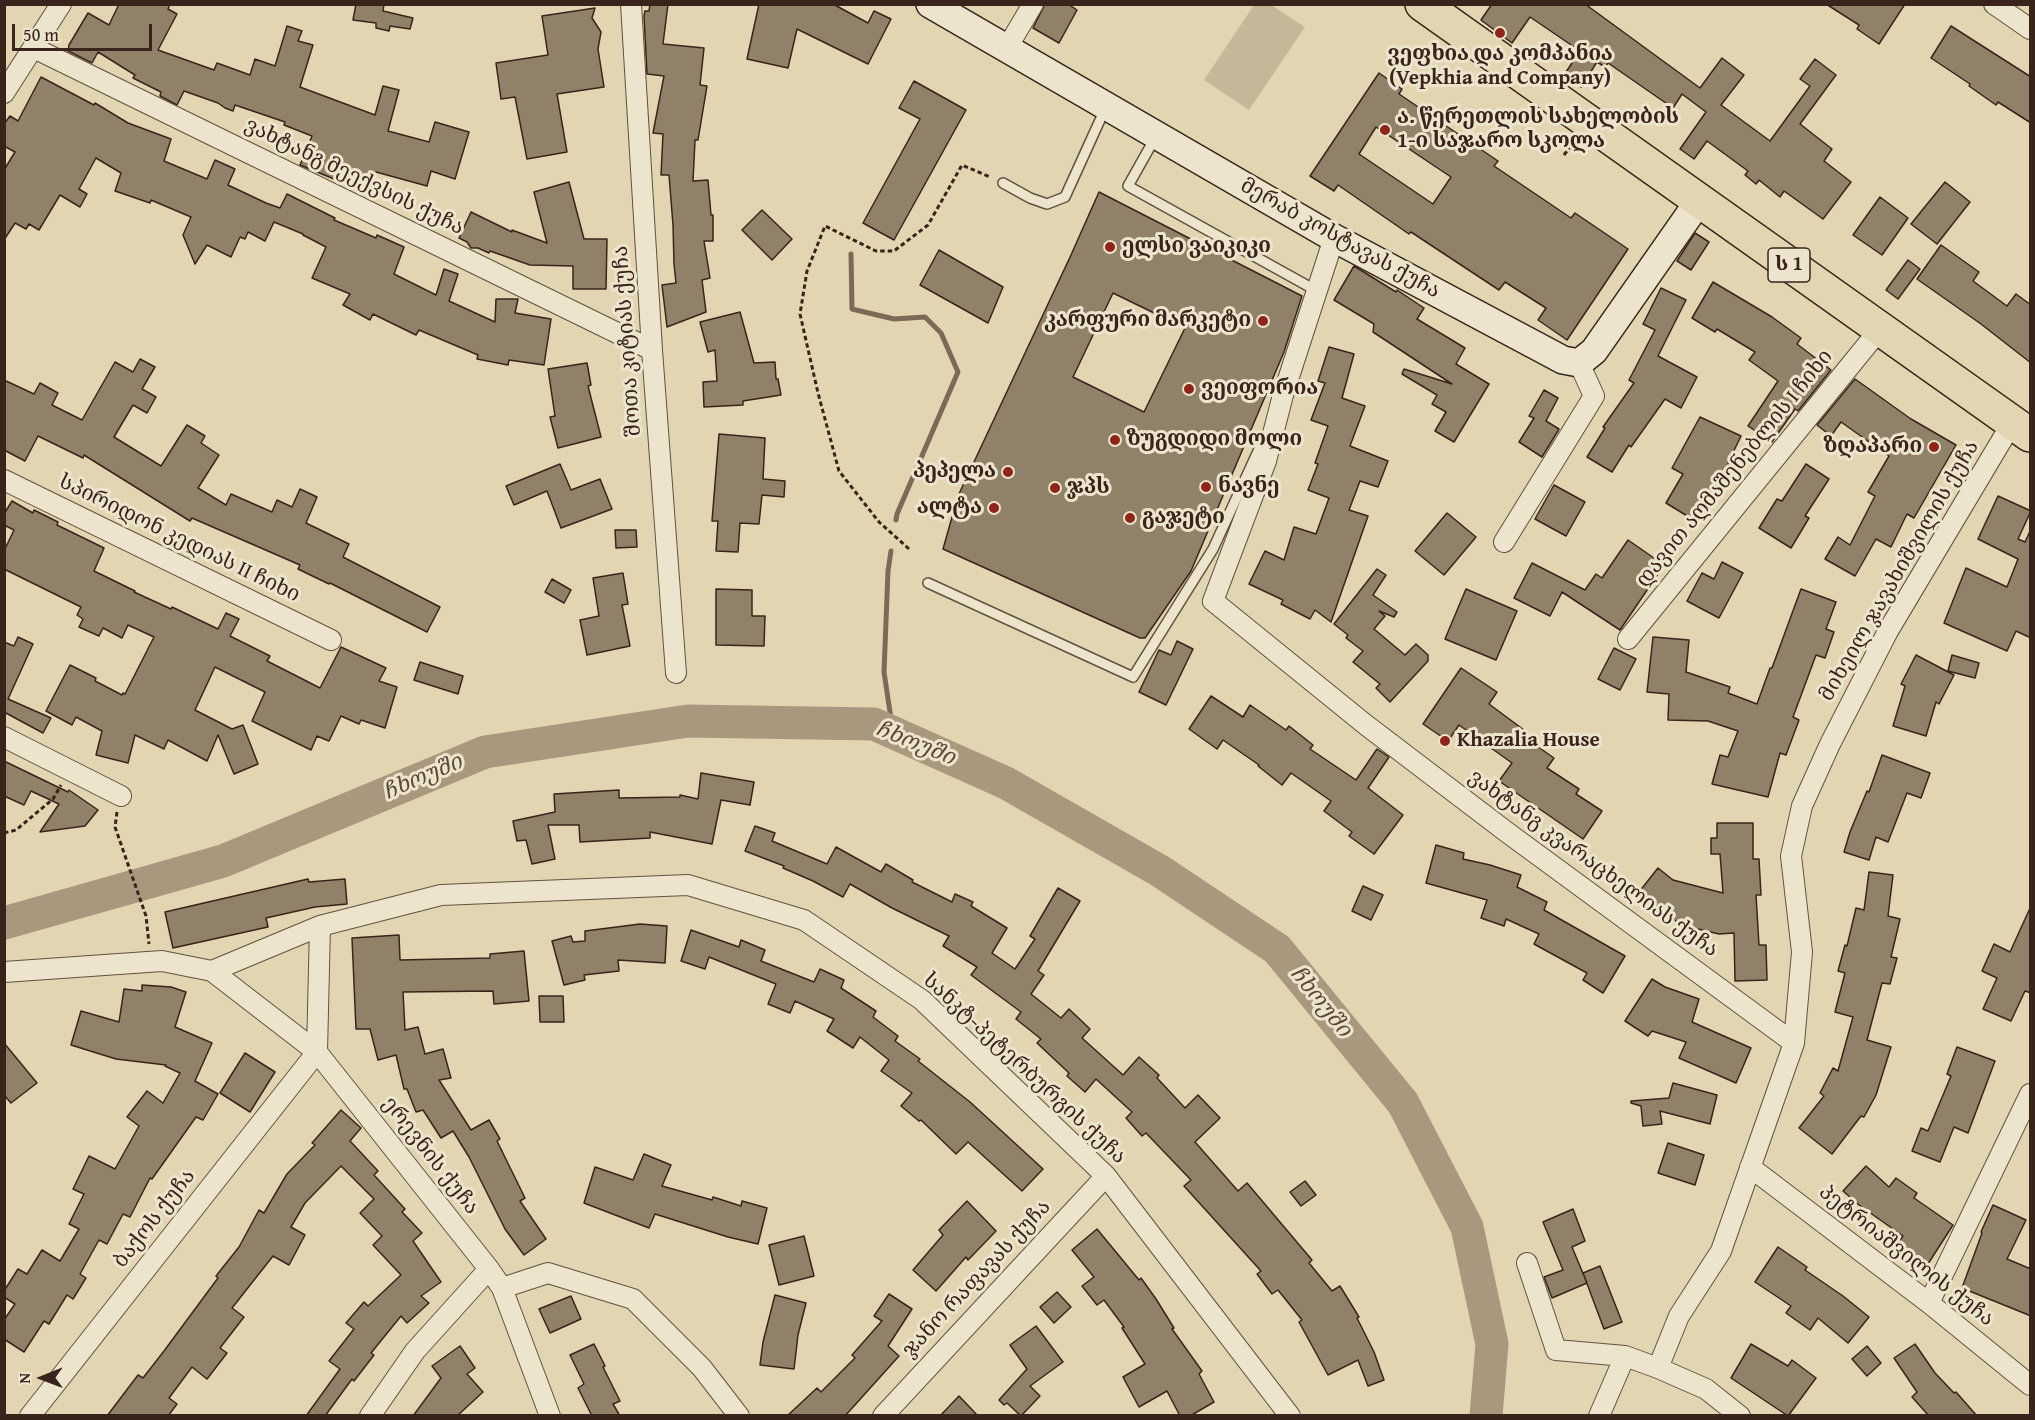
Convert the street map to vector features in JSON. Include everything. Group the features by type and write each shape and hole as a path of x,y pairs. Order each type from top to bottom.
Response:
{"highway":[{"name":"ს 1","path":"1438,9 1699,201 2021,429"}],"main road":[{"name":"მერაბ კოსტავას ქუჩა","path":"941,7 1106,107 1334,238 1563,360 1579,363"},
{"path":"1579,363 1594,351 1699,201"}],"street":[{"path":"4,93 62,4"},
{"name":"შოთა კიტიას ქუჩა","path":"631,4 652,350 676,674"},
{"path":"1007,48 1033,4"},
{"path":"1994,4 2031,29"},
{"name":"ვახტანგ მეექვსის ქუჩა","path":"34,48 652,350"},
{"name":"ვახტანგ კვარაცხელიას ქუჩა","path":"1334,238 1283,395 1266,461 1213,600 1376,733 1794,1043"},
{"name":"დავით აღმაშენებლის I ჩიხი","path":"1628,639 1880,329"},
{"path":"1504,542 1594,396 1579,363"},
{"name":"მიხეილ ჯავახიშვილის ქუჩა","path":"1659,1368 1679,1316 1721,1251 1794,1043 1802,952 1791,856 1802,806 1830,744 1888,631 2021,429"},
{"name":"სპირიდონ კედიას II ჩიხი","path":"4,480 331,640"},
{"path":"4,737 121,796"},
{"name":"სანკტ-პეტერბურგის ქუჩა","path":"212,971 320,926 441,895 688,885 804,920 922,1000 1106,1176 1290,1416"},
{"path":"317,1052 320,926"},
{"path":"4,972 162,961 212,971"},
{"name":"ერევნის ქუჩა","path":"212,971 317,1052 489,1269 501,1288 550,1416"},
{"name":"ბაქოს ქუჩა","path":"30,1416 317,1052"},
{"path":"1929,1303 2031,1094"},
{"name":"პეტრიაშვილის ქუჩა","path":"1750,1167 1929,1303 2031,1385"},
{"name":"ჯანო რაფავას ქუჩა","path":"883,1416 1106,1176"},
{"path":"1527,1263 1556,1350 1625,1356 1659,1368 1706,1389 1740,1416"},
{"path":"370,1416 415,1351 489,1269"},
{"path":"501,1288 548,1273 633,1299 702,1368 739,1416"},
{"path":"1599,1416 1625,1356"}],"lane":[{"path":"1003,183 1030,198 1047,204 1065,197 1106,107"},
{"path":"1156,136 1128,186 1317,291"},
{"path":"928,583 1133,677 1213,549 1283,395"}],"path":[{"path":"909,549 879,522 840,471 818,393 800,314 807,271 825,226 876,251 894,251 928,225 962,165 1003,183"},
{"path":"4,833 16,830 53,799 69,770"},
{"path":"115,827 146,916 150,962"}],"shaded area":[{"path":"1254,5 1271,5 1305,27 1249,110 1204,80"}],"building":[{"path":"119,4 170,4 168,9 177,14 158,50 214,70 217,63 250,75 255,59 275,66 287,26 302,31 298,41 313,45 300,87 375,115 383,86 399,90 388,131 429,142 435,122 469,132 455,179 431,171 427,186 376,172 369,190 335,176 334,179 300,165 312,136 284,125 285,122 235,105 233,111 184,91 177,105 160,96 161,92 133,78 135,75 98,52 92,63 68,51 69,45 88,13 109,25"},
{"path":"356,4 384,4 383,11 413,18 410,29 390,26 389,31 376,28 376,23 353,20"},
{"path":"650,4 668,4 663,44 704,48 700,85 707,86 698,140 695,140 693,181 708,180 711,215 713,215 713,241 704,241 710,278 702,280 706,312 667,327 662,285 676,283 673,225 669,175 661,175 663,134 653,133 664,76 647,74 644,16 645,11 649,11"},
{"path":"759,4 833,4 868,23 874,11 891,19 868,64 797,29 788,68 747,59"},
{"path":"1045,4 1068,4 1077,10 1059,43 1033,28"},
{"path":"1492,4 1585,4 1700,88 1722,58 1744,75 1721,105 1770,141 1810,86 1800,79 1815,59 1836,75 1800,124 1832,149 1824,161 1851,182 1823,219 1784,191 1780,197 1759,180 1756,184 1745,175 1748,171 1707,141 1694,159 1680,149 1706,112 1682,94 1673,108 1608,63 1605,67 1597,62 1581,87 1564,75 1580,51 1530,17 1512,43 1481,20"},
{"path":"1826,4 1905,4 1879,44 1857,29 1859,25"},
{"path":"595,8 592,18 601,32 598,49 604,87 557,94 567,152 527,159 515,97 501,99 496,63 548,55 542,16"},
{"path":"1951,26 2031,77 2031,123 1998,102 1996,105 1931,58"},
{"path":"1379,73 1402,89 1399,94 1498,161 1494,166 1571,218 1575,213 1628,249 1567,340 1538,320 1546,308 1505,282 1499,290 1411,232 1409,234 1338,185 1334,191 1310,176","holes":["1376,127 1451,177 1433,204 1359,154"]},
{"path":"41,77 94,105 95,103 128,123 171,139 164,161 207,179 215,160 235,169 228,185 266,203 280,208 287,194 335,218 334,220 404,247 394,274 436,295 444,269 458,274 449,301 495,322 496,299 518,299 515,313 551,319 544,365 509,360 508,365 477,359 478,355 419,330 416,335 373,314 370,320 343,305 350,294 312,278 326,247 274,222 265,241 248,232 245,239 240,237 231,257 207,245 195,264 183,235 191,217 151,200 150,203 115,191 121,173 96,158 79,189 87,194 80,207 60,195 39,230 29,224 26,229 15,223 4,240 4,170 15,152 4,146 4,124 10,116 18,121"},
{"path":"914,81 966,110 894,240 863,223 920,119 899,108"},
{"path":"569,182 584,239 607,239 606,289 573,289 573,266 530,265 490,251 489,253 478,248 471,248 467,242 459,238 471,212 512,232 512,230 547,243 534,192"},
{"path":"1945,182 1970,202 1937,244 1911,224"},
{"path":"1099,192 1302,296 1284,352 1191,571 1145,638 1140,638 943,549 958,496","holes":["1113,293 1185,328 1144,412 1073,377"]},
{"path":"1880,197 1908,218 1882,255 1853,235"},
{"path":"762,210 792,239 772,260 742,230"},
{"path":"1695,233 1709,242 1691,270 1677,261"},
{"path":"1941,245 1979,272 1973,281 2007,306 2016,294 2031,305 2031,363 1917,279"},
{"path":"939,250 1003,287 988,323 920,285"},
{"path":"1908,260 1920,269 1898,299 1886,290"},
{"path":"1354,266 1424,308 1417,319 1465,348 1456,364 1489,384 1454,442 1435,431 1446,412 1432,404 1437,395 1402,374 1404,369 1452,384 1373,332 1374,324 1334,300"},
{"path":"1713,282 1772,317 1801,338 1797,344 1831,370 1798,411 1795,409 1772,442 1748,426 1778,381 1749,360 1755,352 1717,329 1715,332 1692,318"},
{"path":"1661,288 1686,300 1658,356 1697,377 1681,408 1665,399 1631,447 1629,445 1612,472 1587,457 1605,428 1603,427 1634,383 1629,380 1655,330 1643,324"},
{"path":"740,312 754,363 775,362 776,379 778,379 781,395 743,401 743,405 704,407 703,382 717,381 715,350 708,352 700,322"},
{"path":"1329,347 1354,354 1342,398 1365,406 1350,446 1388,461 1378,487 1360,481 1349,510 1368,516 1331,622 1315,610 1310,619 1281,604 1283,600 1249,584 1265,551 1284,560 1294,527 1316,534 1329,498 1308,490 1328,426 1311,420 1325,383 1318,381"},
{"path":"140,359 155,367 142,389 156,397 147,413 133,405 114,437 161,466 187,425 205,436 201,443 219,455 198,488 226,505 231,494 272,512 277,500 292,507 300,489 317,497 306,523 349,544 343,557 440,607 427,632 298,569 300,565 192,518 190,521 84,455 83,458 38,436 25,461 4,450 4,380 34,394 40,383 58,393 52,405 82,420 115,362 133,372"},
{"path":"587,363 591,385 588,386 601,437 558,448 550,417 555,416 548,369"},
{"path":"1855,379 1911,419 1956,445 1914,518 1907,514 1891,547 1876,539 1855,576 1825,559 1838,537 1850,545 1875,496 1868,492 1889,456 1841,422 1831,436 1817,425"},
{"path":"1544,390 1558,398 1546,421 1559,429 1542,457 1519,442 1534,418 1529,416"},
{"path":"1700,417 1741,436 1728,463 1730,464 1697,522 1666,503 1683,474 1672,468"},
{"path":"719,434 765,438 763,479 785,481 784,497 762,495 759,524 740,523 738,552 716,551 718,521 712,521"},
{"path":"560,464 571,490 600,479 612,509 561,528 547,491 514,505 506,486"},
{"path":"1806,464 1829,479 1805,516 1809,518 1791,548 1759,528 1777,499 1782,501"},
{"path":"1554,485 1585,502 1566,536 1535,519"},
{"path":"1998,496 2031,511 2018,539 2025,542 2031,529 2031,638 2016,631 2007,651 1944,623 1966,568 2007,587 2018,559 1978,539"},
{"path":"12,501 33,513 34,510 58,522 57,525 104,548 94,571 134,592 218,629 226,613 239,619 230,636 270,656 267,661 320,688 341,647 386,668 379,681 397,687 385,728 361,720 359,724 341,716 329,741 317,736 311,750 252,721 265,692 215,667 195,710 232,729 243,725 258,764 234,774 218,735 207,761 168,740 164,749 135,735 128,763 96,755 102,731 76,717 72,725 46,711 70,665 96,678 95,681 122,695 125,694 154,637 128,625 122,638 103,628 99,636 79,627 83,619 77,615 81,607 4,569 4,551 14,530 4,525 4,514"},
{"path":"1447,513 1476,537 1444,575 1415,551"},
{"path":"615,530 636,530 637,547 616,548"},
{"path":"1628,540 1664,565 1620,630 1562,592 1550,616 1514,598 1532,563 1585,590 1596,574 1602,578"},
{"path":"1722,562 1743,573 1719,618 1687,601 1702,573 1714,579"},
{"path":"1377,569 1386,575 1373,595 1397,612 1394,617 1379,611 1385,616 1374,629 1405,655 1416,644 1428,655 1428,661 1390,702 1376,688 1380,684 1353,662 1363,651 1346,638 1348,635 1334,624"},
{"path":"623,573 628,604 622,605 630,646 587,655 580,620 599,616 593,578"},
{"path":"552,579 571,590 564,603 545,592"},
{"path":"716,589 752,590 752,616 765,616 764,646 716,645"},
{"path":"1466,589 1517,611 1496,660 1445,639"},
{"path":"1801,589 1836,602 1826,629 1834,632 1825,658 1816,655 1793,717 1799,720 1786,755 1780,753 1768,797 1712,784 1720,755 1728,757 1738,731 1708,721 1668,720 1669,694 1647,692 1653,637 1689,640 1686,672 1730,687 1728,693 1757,704"},
{"path":"18,637 33,644 8,699 51,718 43,733 4,712 4,642 14,646"},
{"path":"1177,641 1193,649 1166,705 1139,692 1159,650 1171,655"},
{"path":"1614,648 1636,659 1620,690 1598,679"},
{"path":"1916,655 1954,675 1939,704 1936,702 1926,736 1893,726 1905,686 1901,684"},
{"path":"1952,655 1979,663 1975,678 1948,671"},
{"path":"420,662 463,676 458,694 414,680"},
{"path":"1461,668 1497,692 1489,704 1524,730 1521,735 1554,758 1547,768 1579,789 1576,794 1602,811 1583,839 1499,781 1512,763 1459,725 1448,741 1423,724"},
{"path":"1211,696 1243,717 1250,705 1286,730 1289,726 1313,745 1310,749 1356,780 1377,749 1389,757 1368,788 1403,815 1374,854 1349,836 1352,832 1324,811 1331,801 1291,773 1282,785 1259,765 1223,740 1217,749 1189,729"},
{"path":"1882,755 1930,773 1921,798 1907,793 1888,842 1876,837 1869,860 1844,852"},
{"path":"4,761 68,792 69,790 98,810 85,826 40,832 59,804 31,791 24,805 4,796"},
{"path":"701,773 754,782 750,805 721,800 712,844 650,832 650,838 580,842 579,825 548,825 555,859 532,864 526,840 517,841 513,821 555,812 554,794 619,790 619,798 680,797 680,795 698,799"},
{"path":"1717,823 1753,823 1753,859 1759,859 1761,895 1756,895 1759,945 1766,945 1767,980 1735,981 1734,933 1719,934 1681,925 1639,892 1658,868 1673,880 1723,893 1720,854 1711,854 1711,838 1717,838"},
{"path":"755,826 775,833 772,841 827,864 836,847 881,872 886,864 913,880 912,882 952,902 955,894 973,902 971,906 1007,928 992,953 1015,969 1035,939 1030,936 1058,888 1080,901 1038,971 1044,975 1031,994 1061,1018 1069,1009 1090,1029 1082,1038 1123,1075 1139,1057 1159,1075 1157,1078 1185,1108 1198,1095 1220,1118 1195,1142 1238,1191 1247,1183 1312,1260 1309,1263 1332,1291 1340,1286 1359,1317 1357,1318 1374,1352 1384,1380 1368,1386 1358,1360 1328,1375 1299,1322 1302,1320 1278,1290 1272,1294 1257,1274 1261,1271 1184,1186 1191,1180 1146,1133 1142,1136 1126,1118 1132,1112 1096,1079 1085,1092 1067,1076 1069,1073 1037,1043 1041,1039 1016,1019 1021,1012 971,975 977,967 943,946 949,936 850,884 843,897 783,868 784,866 745,851"},
{"path":"1436,845 1464,853 1463,859 1521,875 1517,887 1547,902 1544,910 1625,956 1603,993 1583,980 1587,973 1534,944 1539,934 1506,919 1504,926 1481,918 1487,900 1426,883"},
{"path":"1869,872 1893,875 1888,916 1900,919 1891,957 1897,958 1890,984 1882,983 1867,1040 1891,1047 1876,1095 1864,1117 1861,1116 1832,1154 1799,1128 1824,1096 1820,1093 1833,1068 1838,1071 1853,1017 1835,1012 1845,973 1838,971 1856,908 1864,910"},
{"path":"308,879 309,882 345,879 347,904 315,907 266,918 268,927 173,948 165,912"},
{"path":"1363,886 1383,895 1371,920 1352,911"},
{"path":"2031,906 2031,993 2025,991 2011,1021 1983,1009 1997,978 1982,971 1994,944 2010,952"},
{"path":"640,924 667,926 665,963 618,960 619,971 584,975 585,980 564,985 552,941 571,936 573,942 585,941 585,931"},
{"path":"691,930 739,947 741,940 765,950 761,961 814,982 820,969 844,980 841,988 876,1011 873,1017 898,1036 895,1041 920,1059 918,1061 970,1102 1043,1169 1022,1191 968,1142 956,1154 921,1120 919,1121 901,1106 912,1093 881,1071 889,1060 860,1037 853,1048 827,1031 834,1019 795,1001 790,1013 768,1004 776,984 709,957 705,969 681,961"},
{"path":"399,935 400,960 490,958 490,954 524,951 529,1001 494,1004 493,991 403,992 405,1030 418,1027 425,1054 443,1049 451,1078 439,1080 471,1130 489,1120 500,1139 497,1141 525,1198 520,1201 546,1239 524,1255 505,1229 469,1157 453,1131 441,1138 423,1110 416,1112 407,1089 404,1089 396,1055 378,1060 370,1029 356,1029 352,938"},
{"path":"1652,979 1665,987 1699,999 1692,1022 1751,1048 1736,1083 1679,1058 1686,1042 1652,1031 1648,1036 1625,1021"},
{"path":"142,985 171,987 186,992 175,1027 212,1043 195,1081 218,1094 203,1120 196,1117 152,1179 150,1178 130,1217 123,1214 107,1244 99,1240 80,1274 86,1278 73,1299 67,1295 49,1324 44,1321 24,1352 4,1339 4,1320 15,1304 4,1297 4,1291 18,1269 27,1274 42,1250 60,1261 79,1229 69,1224 84,1194 73,1189 89,1156 115,1169 139,1126 127,1117 147,1091 163,1103 180,1073 166,1065 116,1059 71,1045 81,1011 119,1022 124,989 142,991"},
{"path":"539,996 563,996 564,1022 540,1022"},
{"path":"4,1043 37,1083 11,1103 4,1095"},
{"path":"1957,1047 1995,1061 1968,1133 1954,1127 1940,1162 1912,1151 1921,1128 1928,1131 1951,1076 1947,1074"},
{"path":"245,1053 275,1072 250,1112 220,1093"},
{"path":"1673,1083 1717,1095 1710,1124 1660,1111 1662,1124 1643,1126 1641,1106 1631,1101 1669,1098"},
{"path":"341,1110 361,1128 350,1141 378,1171 374,1175 405,1209 402,1212 422,1233 413,1241 441,1282 421,1296 429,1303 407,1323 401,1316 371,1353 374,1355 354,1381 352,1379 325,1416 306,1416 340,1369 329,1361 354,1329 346,1323 364,1302 368,1306 401,1275 373,1245 382,1236 360,1213 374,1199 341,1166 305,1203 291,1227 305,1235 289,1265 273,1256 232,1308 244,1317 220,1348 227,1353 207,1379 192,1367 169,1398 177,1404 168,1416 107,1416 138,1375 143,1378 164,1351 239,1247 259,1210 264,1213 287,1174 315,1145 312,1143"},
{"path":"1668,1143 1704,1155 1695,1185 1658,1173"},
{"path":"644,1154 671,1165 662,1186 712,1200 713,1197 741,1206 742,1201 767,1208 758,1244 655,1214 649,1228 584,1203 595,1167 633,1180"},
{"path":"1866,1166 1889,1187 1896,1178 1917,1193 1914,1198 1953,1225 1926,1267 1896,1246 1903,1236 1843,1191"},
{"path":"1305,1181 1316,1195 1301,1206 1290,1192"},
{"path":"967,1201 996,1231 968,1260 966,1257 936,1291 913,1270 943,1235 939,1230"},
{"path":"1993,1205 2026,1220 2007,1259 2031,1269 2031,1316 1962,1288"},
{"path":"1573,1209 1585,1241 1572,1247 1587,1283 1552,1298 1544,1277 1563,1270 1543,1222"},
{"path":"1097,1229 1139,1280 1141,1278 1174,1328 1172,1329 1202,1371 1199,1374 1214,1402 1190,1416 1180,1416 1167,1391 1139,1407 1123,1377 1145,1364 1122,1328 1124,1327 1104,1300 1097,1305 1082,1286 1094,1277 1072,1250"},
{"path":"804,1236 814,1276 779,1285 769,1245"},
{"path":"1778,1247 1807,1267 1805,1270 1869,1317 1848,1343 1818,1318 1810,1330 1786,1313 1791,1306 1755,1282"},
{"path":"1600,1266 1622,1322 1604,1329 1583,1273"},
{"path":"1057,1292 1071,1307 1054,1323 1040,1307"},
{"path":"889,1294 912,1309 888,1346 899,1356 845,1416 787,1416 817,1388 821,1392 855,1358 852,1355 882,1321 874,1316"},
{"path":"775,1295 806,1303 798,1335 794,1369 760,1365 763,1342"},
{"path":"571,1296 581,1319 550,1333 539,1309"},
{"path":"1036,1326 1063,1362 1030,1386 1040,1396 1021,1416 1007,1403 1004,1405 999,1400 1027,1369 1010,1345"},
{"path":"594,1344 620,1401 613,1404 620,1416 592,1416 578,1388 584,1384 570,1355"},
{"path":"1751,1344 1788,1366 1792,1360 1816,1378 1788,1416 1731,1378"},
{"path":"1915,1344 1935,1373 1977,1416 1929,1416 1912,1397 1917,1392 1894,1358"},
{"path":"460,1346 475,1368 467,1374 483,1392 457,1416 413,1416 441,1378 432,1366"},
{"path":"1867,1346 1881,1363 1867,1376 1852,1359"},
{"path":"959,1396 978,1416 940,1416"}],"waterway":[{"path":"851,254 852,309 894,319 925,317 941,333 958,372 896,520"},
{"path":"891,551 888,571 884,672 893,732"},
{"name":"ჩხოუში","path":"4,923 223,861 485,752 688,721 874,724 1006,783 1160,871 1277,949 1403,1103 1467,1227 1492,1344 1486,1416"}],"place":[{"name":"ვეფხია და კომპანია (Vepkhia and Company)","path":"1500,33"},
{"name":"ა. წერეთლის სახელობის 1-ი საჯარო სკოლა","path":"1385,130"},
{"name":"ელსი ვაიკიკი","path":"1110,247"},
{"name":"კარფური მარკეტი","path":"1263,321"},
{"name":"ვეიფორია","path":"1189,389"},
{"name":"ზუგდიდი მოლი","path":"1115,440"},
{"name":"ზღაპარი","path":"1934,447"},
{"name":"პეპელა","path":"1008,472"},
{"name":"ნავნე","path":"1206,487"},
{"name":"ჯპს","path":"1055,488"},
{"name":"ალტა","path":"994,508"},
{"name":"გაჯეტი","path":"1130,518"},
{"name":"Khazalia House","path":"1445,741"}]}
